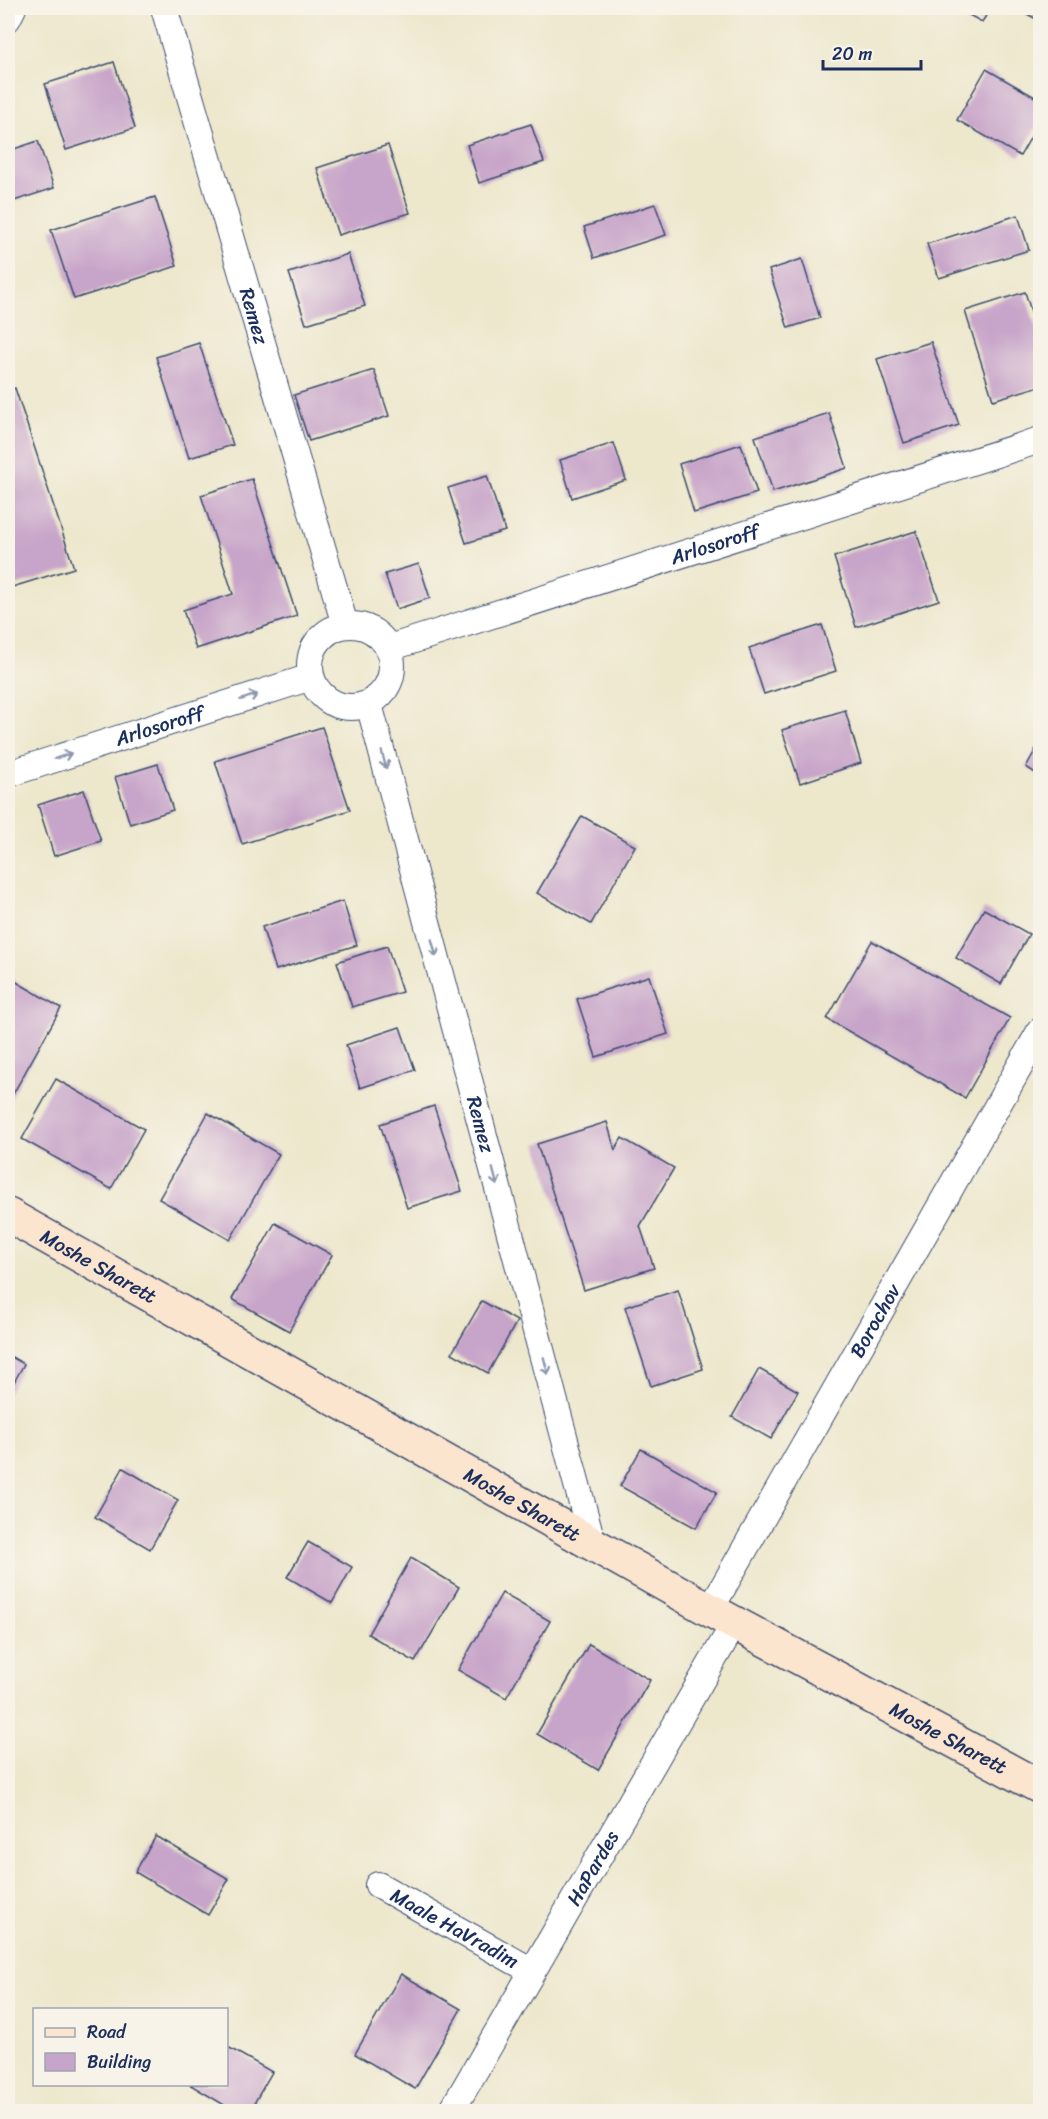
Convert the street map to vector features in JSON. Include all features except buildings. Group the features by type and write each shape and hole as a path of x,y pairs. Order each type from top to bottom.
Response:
{"street":[{"path":"8,18 13,8"},
{"name":"Remez","path":"164,8 345,625"},
{"name":"Arlosoroff","path":"389,648 1041,441"},
{"path":"345,625 358,625 371,629 389,648 392,674 388,686 369,704 355,707 340,706 327,700 311,677 310,663 313,649 321,637 332,629 345,625"},
{"name":"Arlosoroff","path":"8,774 311,677"},
{"name":"Remez","path":"369,704 593,1545"},
{"name":"Borochov","path":"722,1617 1041,1031"},
{"name":"Moshe Sharett","path":"8,1215 722,1617 1041,1787"},
{"name":"HaPardes","path":"452,2112 532,1971 722,1617"},
{"name":"Maale HaVradim","path":"378,1885 532,1971"}]}
